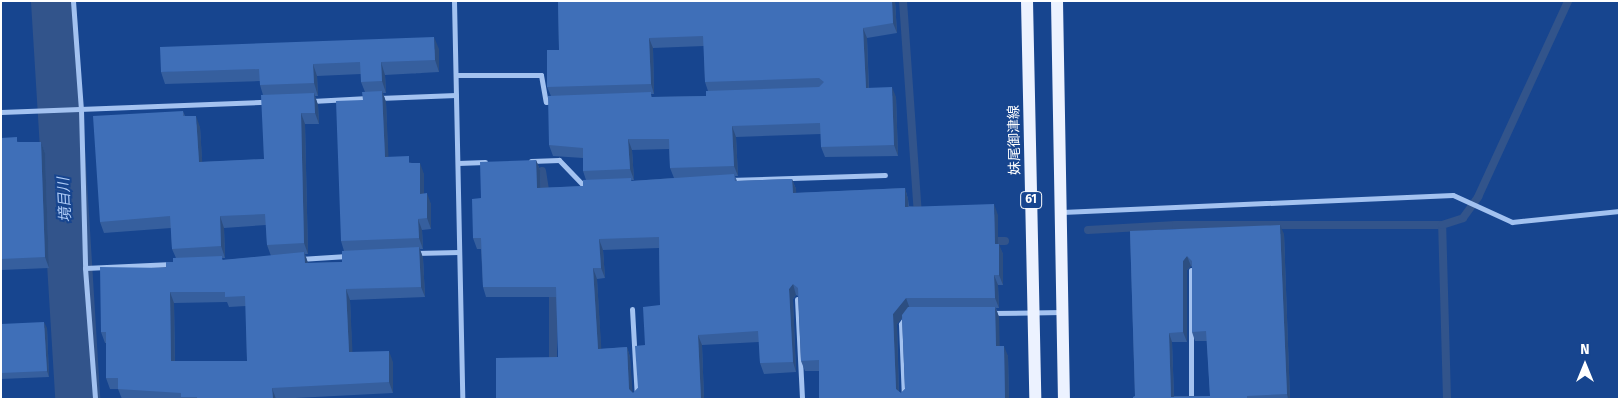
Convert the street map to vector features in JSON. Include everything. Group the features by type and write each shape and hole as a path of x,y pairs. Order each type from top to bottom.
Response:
{"main road":[{"name":"妹尾御津線","path":"1027,1 1035,399"},
{"name":"61","path":"1057,1 1064,399"}],"street":[{"path":"73,1 81,110 85,268 95,399"},
{"path":"454,1 462,399"},
{"path":"456,75 541,75 546,102 566,101"},
{"path":"308,101 456,95"},
{"path":"1,112 279,102"},
{"path":"522,161 559,160 584,186 594,186"},
{"path":"458,163 494,162"},
{"path":"720,181 886,175"},
{"path":"1061,212 1452,195 1512,222 1619,211"},
{"path":"410,254 459,252"},
{"path":"292,259 351,256"},
{"path":"85,268 184,264"},
{"path":"1191,270 1191,399"},
{"path":"797,299 802,399"},
{"path":"632,309 637,399"},
{"path":"985,313 1063,312"},
{"path":"904,399 901,324 910,313"}],"building":[{"path":"558,1 892,1 893,23 863,28 866,88 892,87 894,145 821,147 820,123 732,126 734,166 670,168 669,139 628,139 630,169 583,171 583,148 549,145 548,96 651,92 651,97 706,96 706,91 819,87 824,82 819,78 705,82 703,36 649,38 651,84 547,87 547,50 559,50"},
{"path":"434,37 435,60 381,62 382,81 361,82 360,62 313,64 314,83 260,85 259,69 161,72 160,47"},
{"path":"382,91 385,157 409,156 409,163 420,163 420,194 427,193 427,218 418,219 419,238 341,241 336,101 363,100 362,92"},
{"path":"314,93 315,113 301,113 304,243 267,245 265,214 220,216 221,246 172,249 170,216 100,222 93,116 183,111 183,116 196,116 199,162 264,159 261,95"},
{"path":"17,137 17,142 41,142 45,257 1,259 1,138"},
{"path":"536,160 537,188 583,186 583,180 631,178 631,181 734,174 735,181 792,179 793,193 905,188 905,207 994,204 995,244 999,244 999,275 994,275 995,298 906,298 893,314 896,389 901,393 905,389 902,315 908,307 995,307 996,346 1004,346 1005,399 819,399 819,360 801,361 798,288 793,284 789,289 793,362 760,363 758,331 698,335 701,399 496,399 496,358 558,357 556,287 483,287 481,238 473,238 472,199 481,198 480,162","holes":["659,237 660,305 643,307 645,345 635,346 638,388 633,393 629,389 627,347 598,349 593,268 601,268 599,239"]},
{"path":"1280,225 1287,394 1247,396 1247,399 1133,399 1135,396 1130,231","holes":["1187,256 1192,261 1192,332 1206,331 1210,396 1171,397 1169,333 1183,332 1183,261"]},
{"path":"419,247 421,287 346,289 349,352 389,351 389,382 272,388 273,399 197,399 197,397 181,397 181,393 118,389 118,378 106,378 106,332 101,332 100,267 166,268 166,262 173,262 173,258 222,256 222,260 304,252 305,263 342,262 342,251","holes":["170,292 225,292 225,297 245,296 247,361 171,361"]},
{"path":"44,322 47,371 1,373 1,324"}],"waterway":[{"name":"境目川","path":"53,1 77,399"},
{"path":"903,1 918,216"},
{"path":"1447,399 1442,225 1463,218 1478,197 1568,1"},
{"path":"542,171 546,196"},
{"path":"1088,230 1176,225 1442,225"},
{"path":"989,241 1005,241"},
{"path":"553,287 553,366"}]}
